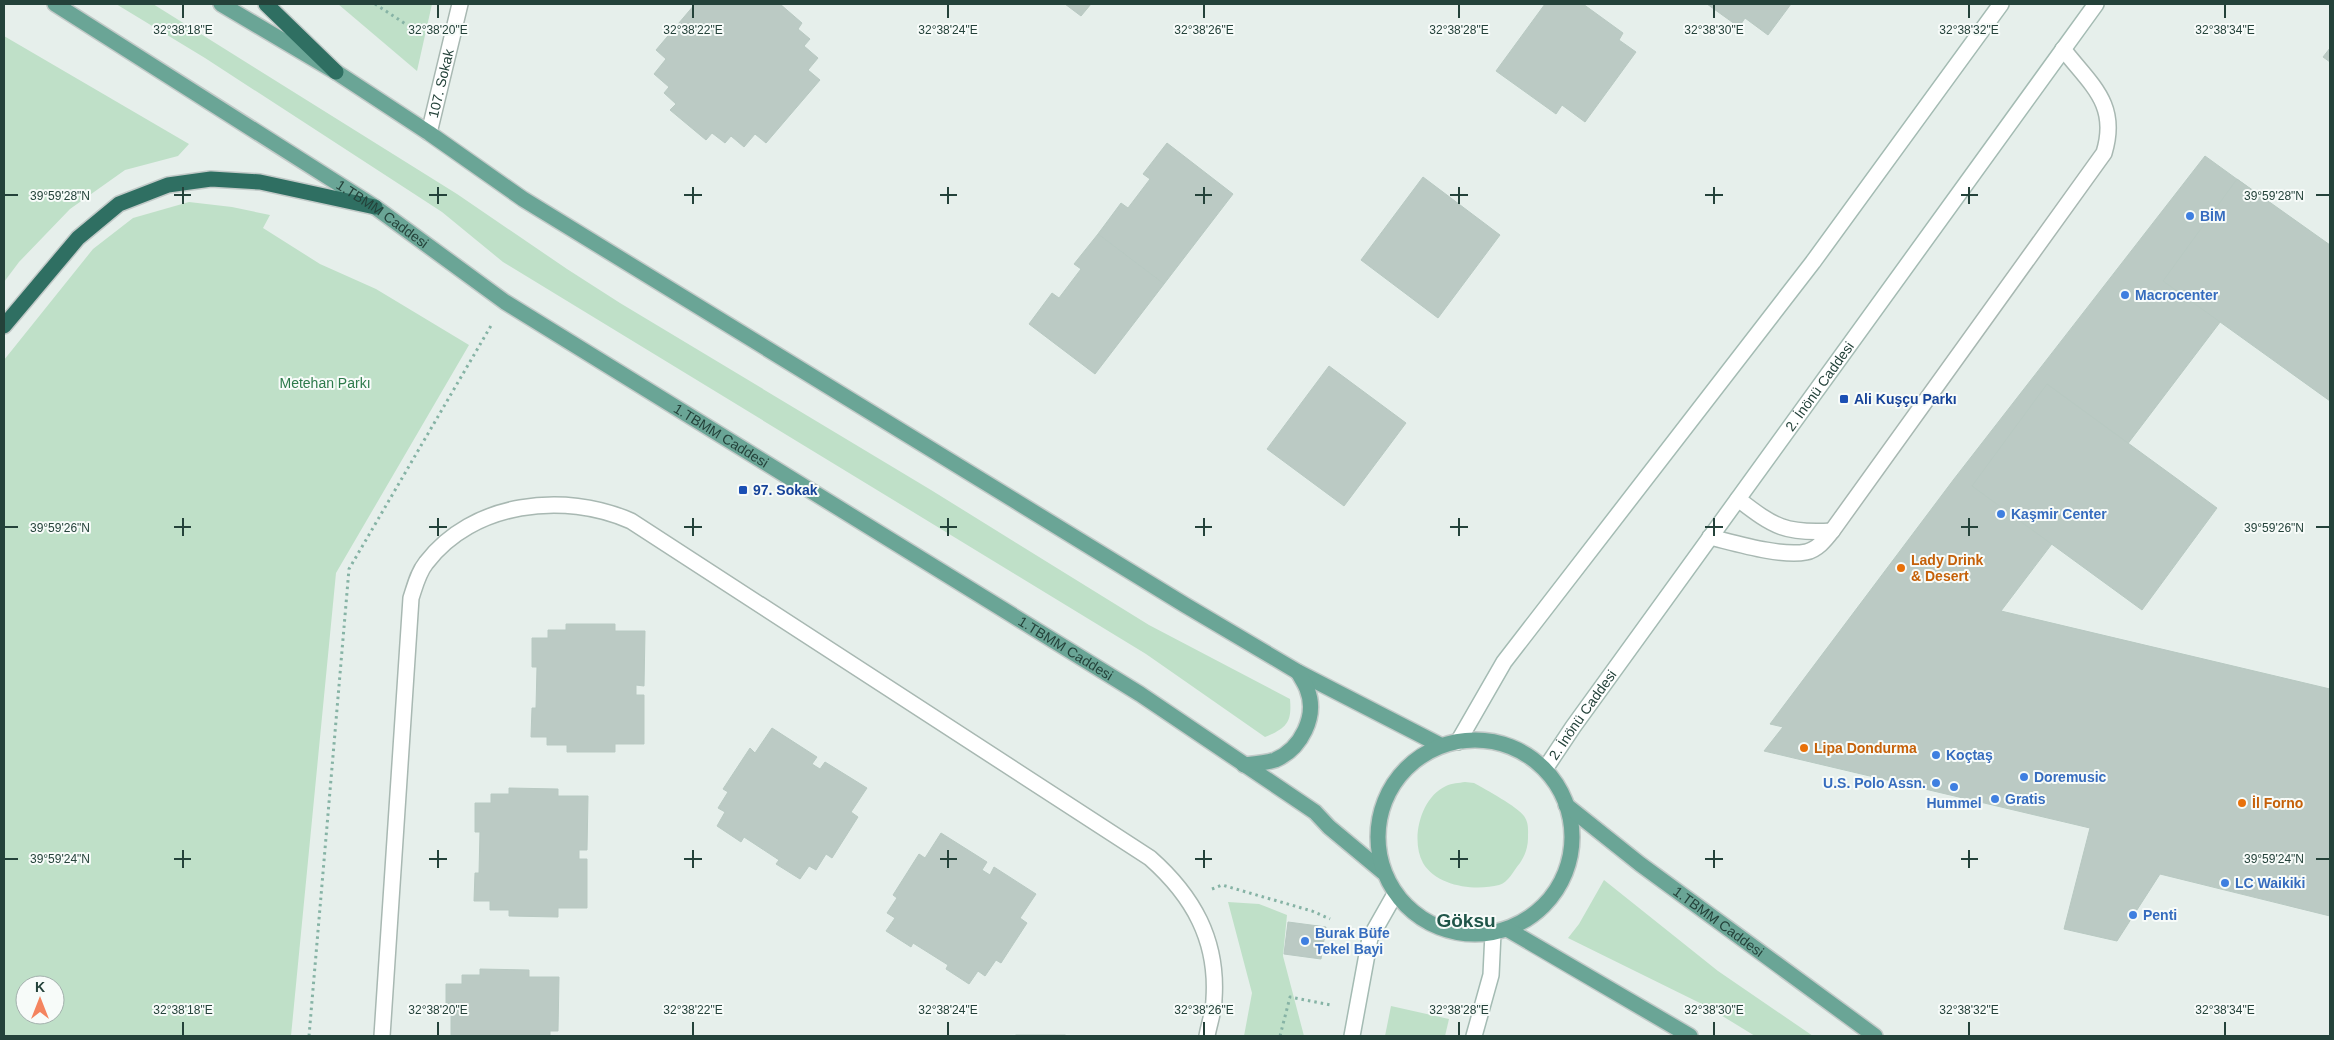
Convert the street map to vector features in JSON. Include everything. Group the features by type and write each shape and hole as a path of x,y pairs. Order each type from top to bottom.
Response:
{"highway":[{"path":"266,4 336,72"},
{"path":"4,326 78,238 119,204 168,185 211,179 260,182 375,207"}],"main road":[{"name":"1.TBMM Caddesi","path":"55,4 375,207 505,302 1140,694 1315,812 1329,827 1382,872"},
{"path":"221,4 336,72 429,133 524,199 1185,605 1298,672 1440,746"},
{"name":"107. Sokak","path":"429,133 460,4"},
{"path":"1458,742 1504,662 1813,262 2001,4"},
{"name":"2. İnönü Caddesi","path":"1545,769 1573,727 2096,4"},
{"path":"1710,537 1759,548 1805,553 1820,545 1832,531 2104,153 2109,128 2106,105 2063,49"},
{"path":"1738,499 1775,526 1805,533 1832,531"},
{"path":"382,1036 411,598 425,563 451,537 483,520 518,508 553,504 582,505 608,511 630,521 1150,858 1172,878 1188,898 1204,929 1213,965 1214,999 1207,1036"},
{"path":"1244,765 1275,760 1293,748 1305,732 1310,712 1308,690 1298,672"},
{"path":"1470,740 1499,742 1525,753 1545,769 1563,795 1571,822 1571,851 1563,879 1547,903 1524,921 1500,931 1456,933 1424,921 1399,900 1382,872 1376,842 1380,811 1393,783 1413,760 1440,746 1458,742 1470,740"},
{"name":"1.TBMM Caddesi","path":"1566,805 1640,864 1876,1036"},
{"path":"1352,1036 1370,938 1395,894"},
{"path":"1474,1036 1491,975 1500,931"},
{"path":"1500,931 1690,1036"}],"path":[{"path":"375,4 426,37 449,49"},
{"path":"309,1036 349,569 505,302"},
{"path":"1188,898 1222,885 1312,911 1330,919"},
{"path":"1280,1036 1290,997 1356,1011"}],"green space":[{"path":"116,4 153,4 457,194 620,303 931,490 1149,625 1290,699 1289,719 1278,731 1265,737 1146,654 503,262 442,212 205,58"},
{"path":"338,4 432,4 417,71"},
{"path":"4,36 189,144 178,156 125,170 70,209 19,262 4,282"},
{"name":"Metehan Parkı","path":"189,202 232,207 270,215 263,228 320,264 376,289 469,345 336,573 291,1036 4,1036 4,360 93,249 133,218"},
{"path":"1465,782 1474,783 1508,803 1521,812 1527,821 1528,841 1525,854 1508,879 1502,884 1490,887 1469,887 1447,882 1429,871 1419,853 1418,831 1420,820 1430,799 1437,791 1446,786"},
{"path":"1604,880 1718,971 1813,1036 1755,1036 1706,1006 1568,938 1579,924"},
{"path":"1228,902 1259,904 1287,915 1283,956 1304,1036 1244,1036 1252,993"},
{"path":"1391,1006 1449,1019 1445,1036 1385,1036"}],"building":[{"path":"695,4 780,4 802,23 798,29 810,39 804,46 818,58 808,70 820,80 766,143 755,134 744,147 731,136 725,143 712,133 706,140 670,110 676,104 664,93 669,87 654,74 666,59 656,50"},
{"path":"1065,4 1091,4 1081,16"},
{"path":"1545,4 1583,4 1623,33 1619,40 1636,52 1585,122 1562,105 1556,114 1496,71"},
{"path":"1707,4 1791,4 1768,35 1745,18 1739,27"},
{"path":"2330,48 2330,62 2323,57"},
{"path":"1167,143 1233,194 1164,284 1098,234 1121,203 1128,208 1150,179 1143,174"},
{"name":"Kaşmir Center","path":"2205,156 2296,222 2001,611 2330,689 2330,916 2160,874 2117,941 2064,929 2090,828 1764,751 1783,727 1770,724 1954,479"},
{"path":"1423,177 1500,235 1438,318 1361,260"},
{"path":"2237,179 2330,245 2330,401 2163,281"},
{"path":"1098,234 1164,284 1095,374 1029,324 1052,293 1059,298 1081,269 1074,264"},
{"path":"1329,366 1406,423 1344,506 1267,449"},
{"path":"2047,384 2217,508 2142,610 1972,486"},
{"path":"566,624 615,624 615,631 645,631 644,686 636,685 636,695 644,695 644,744 615,744 615,752 567,752 567,745 547,745 547,737 531,737 532,708 536,708 537,667 532,667 532,638 548,638 548,630 566,630"},
{"path":"772,728 817,757 812,764 820,769 825,762 867,788 851,812 858,817 832,858 826,854 816,870 809,866 800,879 776,864 779,860 744,837 741,842 717,826 725,812 718,808 728,792 723,789 750,748 755,753"},
{"path":"509,788 558,789 558,796 588,796 587,850 579,850 579,859 587,859 587,908 558,908 558,917 509,916 509,910 490,910 490,901 474,901 475,873 479,873 480,832 475,832 475,803 491,803 491,794 509,794"},
{"path":"941,833 987,862 982,870 990,875 994,867 1036,894 1020,918 1027,923 1001,963 996,960 985,976 978,971 969,984 946,969 948,965 913,943 911,947 886,931 895,918 887,913 897,898 893,895 919,854 925,858"},
{"name":"Burak Büfe Tekel Bayi","path":"1288,922 1326,927 1321,959 1284,954"},
{"path":"480,969 529,970 529,977 559,977 558,1031 550,1031 550,1036 451,1036 451,1013 446,1013 446,984 462,984 462,975 480,975"},
{"path":"1065,1035 1065,1036 1016,1036"}],"place":[{"name":"BİM","path":"2190,216"},
{"name":"Macrocenter","path":"2125,295"},
{"name":"Ali Kuşçu Parkı","path":"1844,399"},
{"name":"97. Sokak","path":"743,490"},
{"name":"Kaşmir Center","path":"2001,514"},
{"name":"Lady Drink & Desert","path":"1901,568"},
{"name":"Lipa Dondurma","path":"1804,748"},
{"name":"Koçtaş","path":"1936,755"},
{"name":"Doremusic","path":"2024,777"},
{"name":"U.S. Polo Assn.","path":"1936,783"},
{"name":"Hummel","path":"1954,787"},
{"name":"Gratis","path":"1995,799"},
{"name":"İl Forno","path":"2242,803"},
{"name":"LC Waikiki","path":"2225,883"},
{"name":"Penti","path":"2133,915"},
{"name":"Burak Büfe Tekel Bayi","path":"1305,941"}],"district":[{"name":"Göksu","path":"1466,920"}]}
